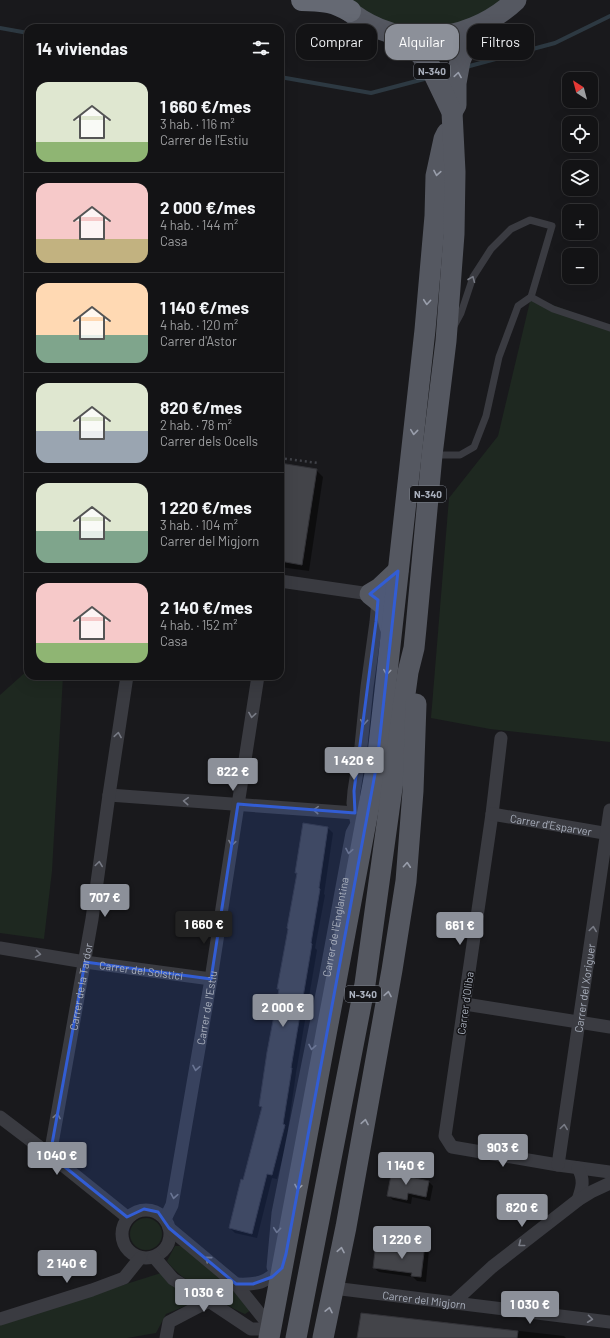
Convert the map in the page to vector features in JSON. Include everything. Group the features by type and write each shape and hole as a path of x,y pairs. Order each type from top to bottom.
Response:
{"highway":[{"path":"302,0 329,1 344,6"}],"main road":[{"name":"N-340","path":"484,24 516,0"},
{"name":"N-340","path":"344,6 367,22 385,30"},
{"name":"N-340","path":"276,1330 365,984 408,672 414,648 432,455 446,341 455,201 452,117 456,105 456,83 460,60 467,44"},
{"name":"N-340","path":"425,60 429,64 452,117"},
{"path":"276,1330 273,1278 377,763 425,330 435,216 436,176 444,139 452,117"},
{"path":"391,642 389,622 385,606 374,597 380,588 398,571"},
{"path":"324,1336 392,970 406,881 412,791 417,670 414,648"}],"street":[{"path":"284,581 374,597"},
{"name":"Carrer de l'Englantina","path":"273,1278 278,1213 325,979 352,833 357,824 354,791 362,746 366,686 376,622 374,597"},
{"name":"Carrer de la Tardor","path":"50,1154 85,962 126,680"},
{"name":"Carrer de l'Estiu","path":"167,1223 172,1205 211,979 257,680"},
{"name":"Carrer d'Oliba","path":"501,738 492,814 445,1136 452,1147 558,1166"},
{"path":"109,795 355,814 363,800 370,772 377,763"},
{"name":"Carrer del Xoriguer","path":"558,1166 608,833 610,810"},
{"name":"Carrer d'Esparver","path":"492,814 608,833"},
{"name":"Carrer del Solstici","path":"0,948 85,962 211,979"},
{"path":"465,1004 610,1027"},
{"path":"0,1116 50,1154 127,1217"},
{"path":"558,1166 610,1172"},
{"path":"578,1168 582,1175 583,1185 578,1200"},
{"path":"454,1302 492,1267 578,1200 610,1183"},
{"path":"167,1223 170,1236 167,1246 162,1252 154,1257 140,1258 128,1251 123,1244 121,1235 122,1226 127,1217 137,1210 144,1209 158,1212 167,1223 236,1284 276,1330"},
{"path":"154,1257 173,1279 250,1329 276,1330"},
{"path":"0,1319 92,1290 124,1278 140,1258"},
{"path":"236,1284 252,1284 273,1278"},
{"name":"Carrer del Migjorn","path":"334,1288 610,1322"},
{"path":"166,1338 169,1322 209,1301"}],"lane":[{"path":"432,455 460,455 474,447 486,416 499,357 518,306 530,297 552,226 530,220 512,229 491,249 473,277 461,313 446,341"},
{"path":"530,297 553,308 610,328"}],"path":[{"path":"284,459 318,463"}],"highlighted area":[{"path":"398,571 377,763 286,1254 282,1268 272,1277 253,1284 236,1284 169,1228 158,1212 144,1209 127,1217 50,1155 85,962 211,979 238,804 355,813 354,791 378,600 370,594"}],"shaded area":[{"path":"348,0 503,0 469,22 454,24 389,24 379,21"},
{"path":"531,297 610,326 610,742 490,729 431,718 449,498 498,436"},
{"path":"24,674 24,680 63,680 52,871 44,939 0,933 0,695"},
{"path":"143,1218 149,1218 158,1222 162,1234 158,1246 149,1250 143,1250 134,1246 130,1237 130,1231 134,1222"},
{"path":"175,1246 187,1246 248,1303 251,1310 245,1314 236,1310 203,1291 182,1276 167,1261"},
{"path":"161,1273 197,1301 166,1314 156,1333 127,1338 0,1338 0,1324"}],"building":[{"path":"284,464 317,469 302,565 284,562"},
{"path":"303,823 328,827 312,944 291,1068 283,1124 285,1125 272,1175 267,1174 252,1234 229,1228 241,1179 243,1180 262,1107 259,1106 267,1052 279,989 277,989 297,873 295,873"},
{"path":"392,1170 412,1173 411,1177 429,1181 426,1197 408,1193 407,1200 387,1196"},
{"path":"413,1243 425,1244 421,1277 411,1276 412,1273 373,1268 375,1251 399,1252 400,1248 412,1249"},
{"path":"361,1313 518,1331 517,1338 357,1338"}],"waterway":[{"path":"466,67 555,43 610,16"},
{"path":"0,28 24,32"},
{"path":"284,78 371,93 428,78"}]}
